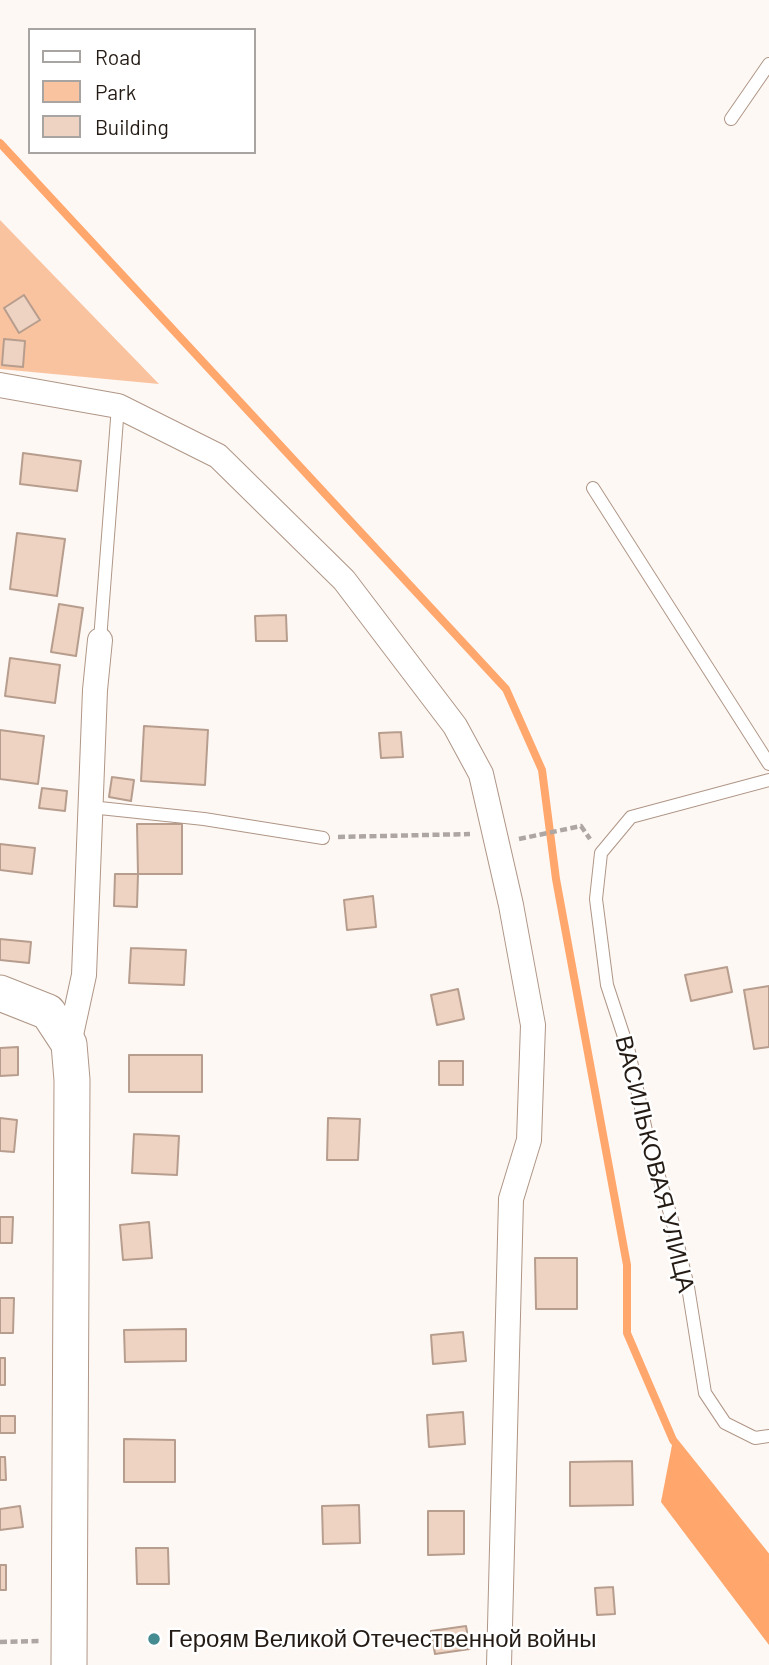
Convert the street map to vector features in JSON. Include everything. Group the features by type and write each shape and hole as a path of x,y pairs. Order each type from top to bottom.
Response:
{"main road":[{"path":"0,993 48,1012 69,1044 72,1080 69,1652"}],"street":[{"path":"0,385 118,405 218,456 344,580 455,726 481,774 511,905 533,1025 528,1140 511,1199 499,1665"},
{"path":"69,1044 84,975 94,690 100,640"}],"lane":[{"path":"731,119 769,64"},
{"path":"100,640 118,405"},
{"path":"593,488 769,764"},
{"path":"601,853 631,817 769,780"},
{"path":"90,807 204,819 323,838"},
{"name":"ВАСИЛЬКОВАЯ УЛИЦА","path":"601,853 596,899 607,985 629,1052 648,1140 672,1220 688,1287 705,1393 724,1423 755,1438 769,1436"}],"path":[{"path":"533,836 581,826 601,853"},
{"path":"323,838 494,833"},
{"path":"0,1642 69,1652"}],"green space":[{"path":"0,220 159,384 0,369"}],"shaded area":[{"path":"673,1440 769,1560 769,1645 661,1502"}],"building":[{"path":"24,295 40,320 19,333 4,308"},
{"path":"4,339 25,341 23,367 2,365"},
{"path":"23,453 81,461 77,491 20,484"},
{"path":"17,533 65,539 57,596 10,589"},
{"path":"59,604 83,608 76,656 51,652"},
{"path":"286,615 287,641 256,641 255,616"},
{"path":"10,658 60,665 55,703 5,696"},
{"path":"144,726 208,730 205,785 141,781"},
{"path":"0,730 44,736 38,784 0,779"},
{"path":"401,732 403,757 381,758 379,733"},
{"path":"112,777 134,780 131,801 109,797"},
{"path":"42,788 67,791 65,811 39,808"},
{"path":"137,824 182,824 182,874 138,874"},
{"path":"0,844 35,848 32,874 0,870"},
{"path":"115,874 138,874 137,907 114,906"},
{"path":"373,896 376,927 347,930 344,900"},
{"path":"0,939 31,942 29,963 0,960"},
{"path":"131,948 186,950 184,985 129,983"},
{"path":"727,967 732,992 691,1001 685,975"},
{"path":"769,986 769,1047 754,1049 744,990"},
{"path":"458,989 464,1019 437,1025 431,995"},
{"path":"18,1047 18,1075 0,1076 0,1048"},
{"path":"129,1055 202,1055 202,1092 129,1092"},
{"path":"439,1061 463,1061 463,1085 439,1085"},
{"path":"0,1118 17,1120 14,1152 0,1151"},
{"path":"328,1118 360,1119 358,1160 327,1160"},
{"path":"134,1134 179,1136 177,1175 132,1173"},
{"path":"0,1217 13,1217 12,1243 0,1243"},
{"path":"149,1222 152,1258 123,1260 120,1225"},
{"path":"535,1258 577,1258 577,1309 536,1309"},
{"path":"0,1298 14,1298 13,1333 0,1333"},
{"path":"186,1329 186,1361 125,1362 124,1330"},
{"path":"463,1332 466,1361 433,1364 431,1335"},
{"path":"0,1358 5,1358 5,1385 0,1385"},
{"path":"463,1412 465,1444 429,1447 427,1415"},
{"path":"0,1416 15,1416 15,1433 0,1433"},
{"path":"124,1439 175,1440 175,1482 124,1482"},
{"path":"0,1457 5,1457 6,1480 0,1480"},
{"path":"632,1461 633,1505 570,1506 570,1462"},
{"path":"359,1505 360,1543 323,1544 322,1506"},
{"path":"20,1506 23,1527 0,1530 0,1509"},
{"path":"428,1511 464,1511 464,1554 428,1555"},
{"path":"136,1548 168,1548 169,1584 137,1584"},
{"path":"0,1565 6,1565 6,1590 0,1590"},
{"path":"613,1587 615,1614 597,1615 595,1588"},
{"path":"466,1626 470,1649 435,1654 431,1631"}],"waterway":[{"path":"0,143 506,689 542,770 556,879 627,1265 627,1333 673,1440 769,1560"}],"place":[{"name":"Героям Великой Отечественной войны","path":"154,1639"}]}
